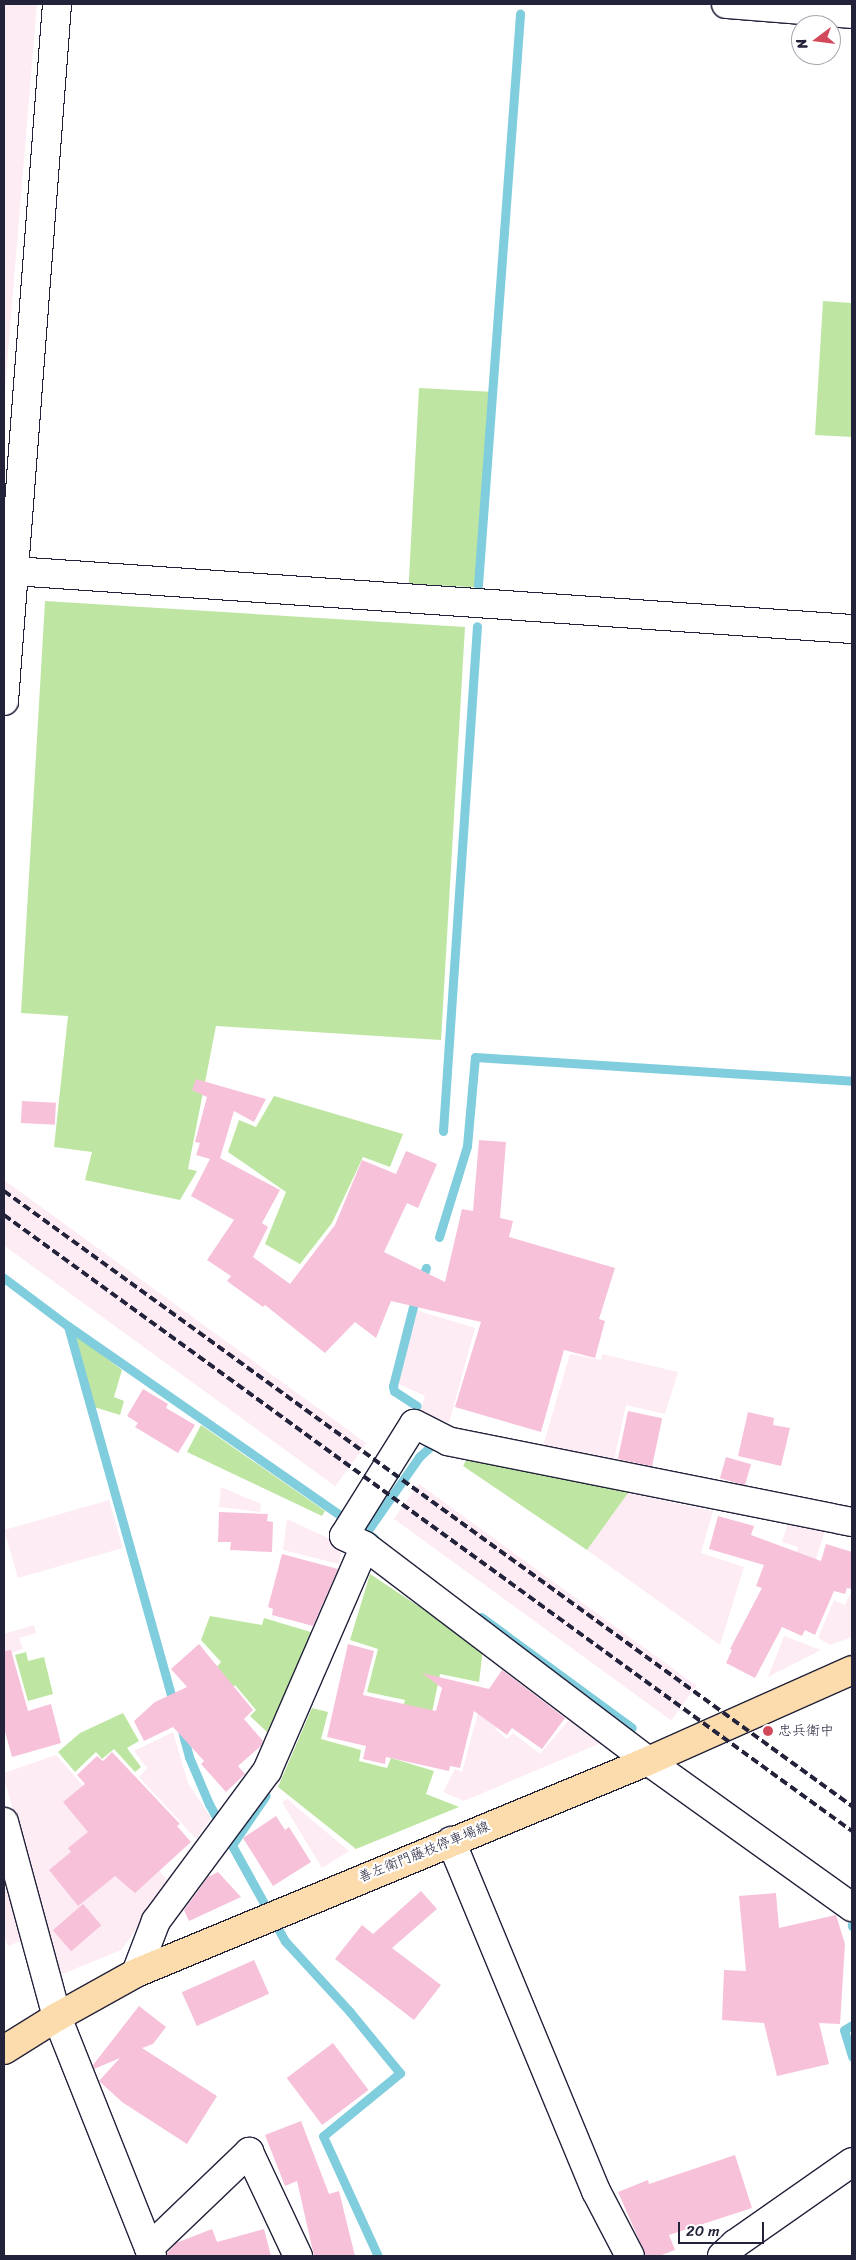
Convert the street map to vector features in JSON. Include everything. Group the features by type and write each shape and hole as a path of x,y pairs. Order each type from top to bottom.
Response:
{"main road":[{"name":"善左衛門藤枝停車場線","path":"4,2050 57,2017 136,1973 648,1761 852,1670"}],"street":[{"path":"4,701 57,4"},
{"path":"726,4 852,14"},
{"path":"14,571 852,629"},
{"path":"136,1973 156,1921 267,1771 357,1530 414,1424 448,1441 852,1522"},
{"path":"357,1530 648,1761 852,1908"},
{"path":"4,1822 57,2017 150,2252 250,2152 298,2256"},
{"path":"451,1841 596,2191 630,2256"},
{"path":"722,2256 734,2244 852,2162"}],"shaded area":[{"path":"4,4 37,4 4,400"},
{"path":"4,1180 366,1443 335,1486 4,1246"},
{"path":"416,1310 475,1328 449,1423 420,1412 425,1396 399,1384"},
{"path":"570,1354 601,1360 602,1354 678,1372 665,1414 626,1405 613,1465 542,1449"},
{"path":"419,1484 696,1686 671,1720 394,1519"},
{"path":"221,1487 261,1504 260,1512 219,1507"},
{"path":"628,1493 713,1511 701,1553 744,1567 720,1645 587,1550"},
{"path":"109,1500 123,1548 18,1578 4,1530"},
{"path":"287,1519 343,1545 339,1564 283,1550"},
{"path":"789,1520 825,1531 808,1583 793,1563 798,1547 782,1542"},
{"path":"850,1594 852,1595 852,1637 830,1645 818,1638 834,1600 845,1605"},
{"path":"34,1625 36,1633 19,1638 23,1649 4,1655 4,1634"},
{"path":"784,1636 821,1650 768,1677"},
{"path":"479,1709 498,1725 495,1729 507,1739 513,1733 540,1754 569,1720 603,1742 464,1801 443,1792 455,1769 462,1772"},
{"path":"173,1732 188,1783 211,1818 196,1839 139,1777 147,1768 134,1751"},
{"path":"56,1755 171,1884 121,1950 60,1975 4,1778 4,1773"},
{"path":"287,1799 349,1851 322,1868 282,1802"},
{"path":"4,1881 21,1941 8,1946 4,1936"}],"green space":[{"path":"823,301 852,303 852,437 815,435"},
{"path":"419,388 490,392 480,587 409,584"},
{"path":"45,601 465,627 441,1040 216,1026 188,1169 197,1171 180,1200 85,1180 92,1152 54,1147 68,1016 21,1013"},
{"path":"274,1096 403,1134 390,1167 363,1157 332,1223 300,1264 265,1244 286,1192 228,1152 239,1120 256,1127"},
{"path":"75,1334 122,1370 114,1397 124,1401 120,1415 94,1407"},
{"path":"201,1425 325,1511 322,1516 187,1452"},
{"path":"470,1453 628,1493 587,1550 463,1466"},
{"path":"370,1574 483,1649 479,1682 440,1674 431,1717 402,1711 405,1700 367,1692 378,1649 350,1640"},
{"path":"210,1616 262,1625 264,1618 314,1633 267,1732 250,1716 256,1710 235,1685 232,1688 216,1668 221,1662 201,1640"},
{"path":"26,1652 28,1661 44,1657 53,1694 28,1701 15,1655"},
{"path":"312,1708 328,1712 321,1739 361,1750 359,1761 387,1768 391,1758 434,1771 426,1794 459,1807 356,1849 278,1787"},
{"path":"123,1713 139,1741 127,1748 141,1767 135,1772 114,1749 102,1759 96,1752 75,1772 58,1752 80,1733"}],"building":[{"path":"196,1079 266,1099 254,1122 234,1111 220,1158 280,1190 262,1223 268,1227 253,1257 290,1284 335,1225 362,1160 396,1174 406,1151 437,1164 418,1208 407,1203 384,1252 445,1282 462,1209 473,1211 479,1140 506,1142 500,1218 513,1221 509,1237 615,1268 599,1319 605,1321 595,1358 564,1350 541,1432 455,1407 481,1322 391,1301 376,1338 355,1322 325,1353 265,1305 263,1307 227,1281 231,1276 207,1260 234,1220 191,1196 210,1159 196,1155 200,1143 195,1142 207,1097 192,1090"},
{"path":"22,1101 56,1103 55,1125 21,1123"},
{"path":"143,1389 168,1404 166,1408 195,1425 178,1453 135,1427 138,1423 127,1416"},
{"path":"628,1411 662,1418 652,1466 618,1459"},
{"path":"748,1412 774,1418 773,1425 790,1428 781,1466 738,1456"},
{"path":"726,1457 751,1464 745,1485 720,1478"},
{"path":"219,1512 268,1514 267,1521 273,1522 272,1552 230,1550 231,1542 218,1542"},
{"path":"718,1516 754,1526 751,1535 821,1561 826,1544 852,1552 852,1589 847,1588 845,1594 834,1591 815,1635 805,1630 802,1636 782,1627 755,1678 726,1663 732,1650 730,1649 762,1588 756,1586 764,1565 709,1549"},
{"path":"282,1554 338,1569 313,1626 272,1615 273,1609 268,1607"},
{"path":"199,1644 253,1710 244,1719 263,1741 261,1746 238,1766 245,1774 226,1792 201,1764 204,1761 173,1727 144,1741 134,1721 155,1702 187,1687 171,1669"},
{"path":"348,1644 374,1651 363,1695 436,1711 442,1688 422,1673 489,1689 502,1670 565,1718 542,1749 512,1728 507,1735 474,1711 460,1768 450,1766 449,1771 386,1757 385,1764 363,1759 366,1746 327,1737"},
{"path":"11,1650 28,1711 51,1704 61,1743 12,1757 4,1728 4,1651"},
{"path":"112,1752 180,1824 177,1826 191,1842 135,1893 115,1876 78,1906 49,1870 71,1852 68,1848 88,1832 63,1802 85,1784 77,1775 97,1756 103,1761"},
{"path":"276,1816 285,1830 289,1827 311,1862 273,1886 243,1838"},
{"path":"218,1872 241,1897 189,1921 184,1910 208,1877"},
{"path":"421,1891 437,1909 392,1948 441,1985 414,2020 335,1959 362,1925 373,1934"},
{"path":"776,1893 779,1928 836,1915 845,1944 840,2024 819,2023 829,2064 777,2076 764,2023 722,2020 724,1970 746,1971 739,1896"},
{"path":"83,1904 101,1925 71,1951 53,1930"},
{"path":"254,1960 269,1994 197,2026 182,1992"},
{"path":"139,2006 166,2027 153,2044 142,2048 217,2096 187,2144 122,2102 99,2081 120,2058 94,2069 93,2065"},
{"path":"333,2043 369,2090 322,2125 287,2078"},
{"path":"301,2121 329,2194 339,2191 355,2256 314,2256 297,2181 285,2186 265,2135"},
{"path":"735,2155 752,2208 669,2235 675,2250 659,2256 646,2256 618,2192 648,2180 649,2184"},
{"path":"212,2229 217,2242 264,2229 271,2256 167,2256 167,2253 176,2243"}],"waterway":[{"path":"478,585 520,14"},
{"path":"443,1131 477,626"},
{"path":"439,1237 467,1146 475,1057 852,1081"},
{"path":"421,1283 426,1268"},
{"path":"4,1278 68,1326 174,1705"},
{"path":"416,1295 393,1386 394,1391 417,1406"},
{"path":"68,1326 349,1521"},
{"path":"374,1538 366,1533 419,1457 434,1443"},
{"path":"481,1617 632,1728"},
{"path":"181,1727 189,1757 209,1804 285,1941 350,2012 400,2073 323,2136 378,2256"},
{"path":"232,1845 266,1795"},
{"path":"852,2025 844,2030 852,2057"}],"railway":[{"path":"4,1191 852,1806"},
{"path":"4,1215 852,1831"}],"place":[{"name":"忠兵衛中","path":"768,1731"}]}
